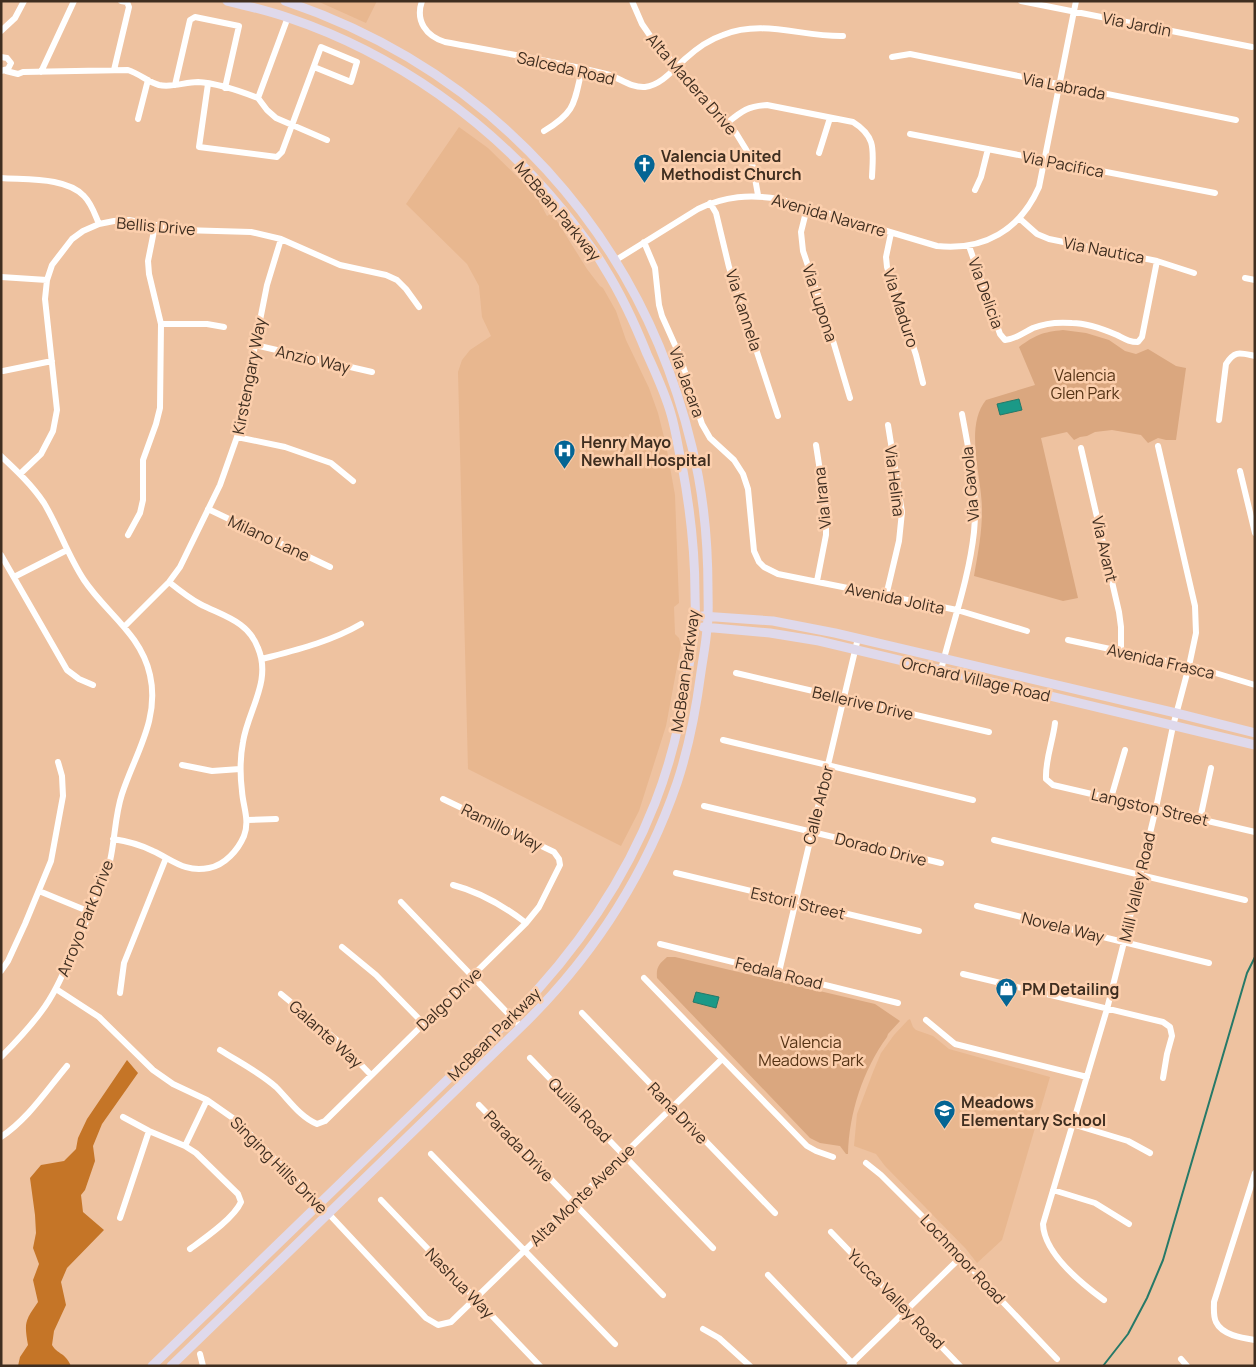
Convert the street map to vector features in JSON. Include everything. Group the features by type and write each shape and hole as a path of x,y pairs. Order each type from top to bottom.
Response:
{"main road":[{"name":"McBean Parkway","path":"152,1366 512,1017 564,961 594,920 628,862 654,805 675,739 695,626 694,539 689,500 671,415 638,332 597,256 572,222 535,178 499,142 472,119 400,69 352,44 288,17 227,1"},
{"name":"McBean Parkway","path":"170,1366 550,998 603,931 625,896 660,827 677,783 696,705 708,627 707,531 700,477 683,410 663,353 646,316 616,260 573,200 537,159 490,115 431,71 377,39 285,1"},
{"name":"Orchard Village Road","path":"695,615 773,621 858,638 1255,733"},
{"name":"Orchard Village Road","path":"695,626 789,635 1255,746"},
{"path":"654,805 660,815 660,827"}],"street":[{"path":"1,31 15,18 24,1"},
{"path":"41,72 74,1"},
{"path":"114,70 129,7 127,2 121,1"},
{"name":"Salceda Road","path":"422,1 419,10 420,20 424,29 434,38 445,42 608,74 636,87 646,87 658,83 704,44 722,35 742,29 765,27 823,37 843,36"},
{"name":"Alta Madera Drive","path":"632,1 642,24 653,40 727,123 747,151 753,168 758,195"},
{"name":"Via Jardin","path":"1021,1 1252,48"},
{"name":"Avenida Navarre","path":"616,260 686,215 710,203 758,195 779,199 938,246 954,248 968,246 988,240 1007,230 1034,200 1039,187 1076,1"},
{"path":"175,85 190,20 195,17 239,26 224,88"},
{"path":"258,98 288,17"},
{"path":"208,84 199,147 277,157 282,152 321,47 357,62 351,82 314,67"},
{"name":"Via Labrada","path":"892,57 910,54 1236,120"},
{"path":"1,57 7,58 10,64 22,72"},
{"path":"10,64 4,71 18,74 22,72 128,70 139,73 148,80 158,84 175,85 198,82 208,84 258,98 276,118 327,140"},
{"path":"544,130 561,121 571,110 582,69"},
{"path":"138,119 148,80"},
{"path":"727,123 753,105 767,105 853,122 864,130 870,138 873,151 872,177"},
{"path":"818,153 830,118"},
{"name":"Via Pacifica","path":"910,134 1215,193"},
{"path":"975,190 981,177 988,149"},
{"path":"1,178 59,183 72,186 85,197 92,207 99,224"},
{"name":"Via Kannela","path":"710,203 716,213 729,266 778,416"},
{"name":"Via Lupona","path":"807,208 801,232 803,251 850,398"},
{"name":"Via Nautica","path":"1019,218 1037,234 1049,239 1157,261 1194,273"},
{"name":"Bellis Drive","path":"20,474 40,454 53,431 57,410 45,300 47,280 52,265 72,239 83,231 99,224 129,220 182,230 251,232 281,239 340,265 386,275 397,280 419,307"},
{"path":"128,535 140,513 143,500 143,460 160,408 161,324 148,274 148,261 155,226"},
{"name":"Via Maduro","path":"891,233 886,257 887,266 916,355 923,383"},
{"name":"Kirstengary Way","path":"125,626 169,582 180,567 230,461 237,437 268,285 281,239"},
{"name":"Via Jacara","path":"644,242 654,268 662,316 679,354 702,424 710,438 734,460 743,474 748,489 754,551 759,562 764,567"},
{"name":"Via Delicia","path":"968,246 1000,334 1005,340 1014,339 1034,327 1054,323 1074,323 1092,326 1129,342 1138,342 1142,337 1157,261"},
{"path":"1,277 47,280"},
{"path":"1245,278 1255,280"},
{"path":"161,324 207,324 224,327"},
{"name":"Anzio Way","path":"255,345 372,372"},
{"path":"1220,420 1226,364 1231,356 1240,353 1255,356"},
{"path":"3,371 52,361"},
{"name":"Via Gavola","path":"941,670 967,571 974,531 974,498 962,414"},
{"name":"Via Helina","path":"886,596 899,541 902,512 888,424"},
{"path":"237,437 285,447 331,462 353,481"},
{"name":"Via Irana","path":"816,445 826,510 826,535 817,581"},
{"name":"Mill Valley Road","path":"1104,1300 1085,1286 1053,1252 1043,1234 1043,1224 1107,1009 1196,634 1195,606 1158,446"},
{"name":"Via Avant","path":"1081,448 1120,612 1121,652"},
{"name":"Arroyo Park Drive","path":"1,456 34,488 85,581 125,626 145,658 151,676 153,701 151,720 146,735 120,797 109,862 90,912 56,989 41,1012 1,1057"},
{"path":"1240,471 1255,533"},
{"name":"Milano Lane","path":"208,509 330,567"},
{"path":"14,576 67,550"},
{"path":"1,556 67,670 79,679 93,685"},
{"name":"Avenida Jolita","path":"764,567 778,574 956,610 1027,631"},
{"path":"114,839 138,845 179,866 194,869 210,868 226,861 238,847 244,834 247,820 240,769 243,742 262,682 262,659 258,647 245,628 230,617 200,604 169,582"},
{"path":"262,659 314,646 343,635 361,624"},
{"name":"Calle Arbor","path":"779,972 858,638"},
{"name":"Avenida Frasca","path":"1068,640 1189,666 1255,685"},
{"name":"Bellerive Drive","path":"736,673 989,732"},
{"name":"Langston Street","path":"1055,723 1054,738 1046,771 1046,779 1052,785 1255,832"},
{"path":"723,740 973,800"},
{"path":"1111,798 1125,750"},
{"path":"1,971 8,961 51,861 63,796 62,776 58,762"},
{"path":"182,765 212,771 240,769"},
{"path":"1200,819 1211,768"},
{"name":"Ramillo Way","path":"443,799 554,852 559,859"},
{"name":"Dorado Drive","path":"704,806 941,864"},
{"path":"247,820 276,819"},
{"path":"994,840 1245,900"},
{"path":"120,993 124,963 166,858"},
{"name":"Dalgo Drive","path":"220,1050 259,1074 276,1088 308,1121 317,1124 325,1121 526,923 539,907 560,865 559,859"},
{"name":"Estoril Street","path":"676,873 919,932"},
{"path":"453,885 469,889 496,902 526,923"},
{"path":"38,891 90,912"},
{"path":"401,902 521,1027"},
{"name":"Novela Way","path":"977,906 1208,963"},
{"name":"Fedala Road","path":"660,944 898,1003"},
{"path":"342,947 376,975 424,1024"},
{"path":"963,974 1162,1022 1170,1027 1172,1036 1163,1078"},
{"path":"644,978 808,1146 816,1151 833,1156"},
{"name":"Singing Hills Drive","path":"56,989 99,1017 153,1070 173,1084 208,1100 237,1120 426,1318 438,1325"},
{"name":"Galante Way","path":"281,994 338,1041 371,1075"},
{"name":"Rana Drive","path":"582,1013 775,1213"},
{"path":"926,1020 955,1044 1087,1077"},
{"name":"Quilla Road","path":"530,1058 713,1248"},
{"name":"Alta Monte Avenue","path":"438,1325 451,1322 722,1059"},
{"path":"1,1137 26,1116 67,1066"},
{"path":"185,1146 208,1100"},
{"name":"Parada Drive","path":"480,1105 663,1295"},
{"path":"123,1117 196,1152 238,1194 241,1202 238,1209 205,1238 190,1248"},
{"path":"1072,1124 1128,1141 1150,1153"},
{"path":"120,1218 149,1131"},
{"path":"431,1154 615,1344"},
{"name":"Lochmoor Road","path":"866,1162 962,1256 979,1277 1057,1359"},
{"path":"1255,1173 1214,1302 1216,1322 1224,1331 1255,1340"},
{"path":"1053,1190 1095,1203 1129,1224"},
{"name":"Nashua Way","path":"381,1200 540,1366"},
{"name":"Yucca Valley Road","path":"831,1232 960,1366"},
{"path":"768,1275 852,1365 962,1256"},
{"path":"703,1329 719,1338 750,1366"},
{"path":"200,1354 203,1366"},
{"path":"1181,1358 1187,1366"}],"shaded area":[{"path":"317,1 377,1 366,23"},
{"name":"Henry Mayo Newhall Hospital","path":"459,127 488,148 535,194 547,216 552,213 587,269 603,288 616,311 626,340 649,388 666,445 675,495 679,603 674,607 675,634 679,638 681,645 666,726 639,811 621,846 468,769 458,372 462,360 470,350 491,336 482,317 479,286 467,264 406,204"},
{"name":"Meadows Elementary School","path":"910,1019 916,1030 933,1036 949,1049 1050,1077 1002,1240 977,1263 966,1249 885,1166 876,1154 854,1146 857,1114 881,1053 894,1035"},
{"path":"127,1060 138,1073 102,1124 93,1146 95,1161 85,1190 81,1195 83,1212 104,1230 67,1268 61,1282 66,1305 54,1331 52,1345 66,1358 71,1366 18,1366 20,1357 28,1345 27,1322 38,1302 33,1280 39,1264 33,1248 36,1233 30,1178 41,1165 64,1161 76,1149 78,1138 87,1119"}],"green space":[{"name":"Valencia Glen Park","path":"1063,330 1086,333 1109,340 1125,351 1136,354 1148,349 1176,366 1186,368 1176,440 1158,438 1148,443 1141,435 1112,430 1095,432 1074,440 1067,432 1041,438 1078,598 1063,601 974,576 982,518 975,438 976,424 980,411 986,400 1035,385 1019,347 1040,335"},
{"name":"Valencia Meadows Park","path":"667,957 675,957 875,1004 900,1021 888,1034 864,1078 854,1108 848,1154 840,1146 820,1143 810,1138 657,978 659,966"}],"water":[{"path":"1019,399 1022,410 1000,415 997,404"},
{"path":"696,992 719,997 716,1008 693,1002"}],"waterway":[{"path":"1103,1366 1128,1334 1147,1298 1163,1260 1247,973 1255,957"}],"place":[{"name":"Valencia United Methodist Church","path":"645,184"},
{"name":"Henry Mayo Newhall Hospital","path":"565,470"},
{"name":"PM Detailing","path":"1006,1008"},
{"name":"Meadows Elementary School","path":"945,1130"}]}
